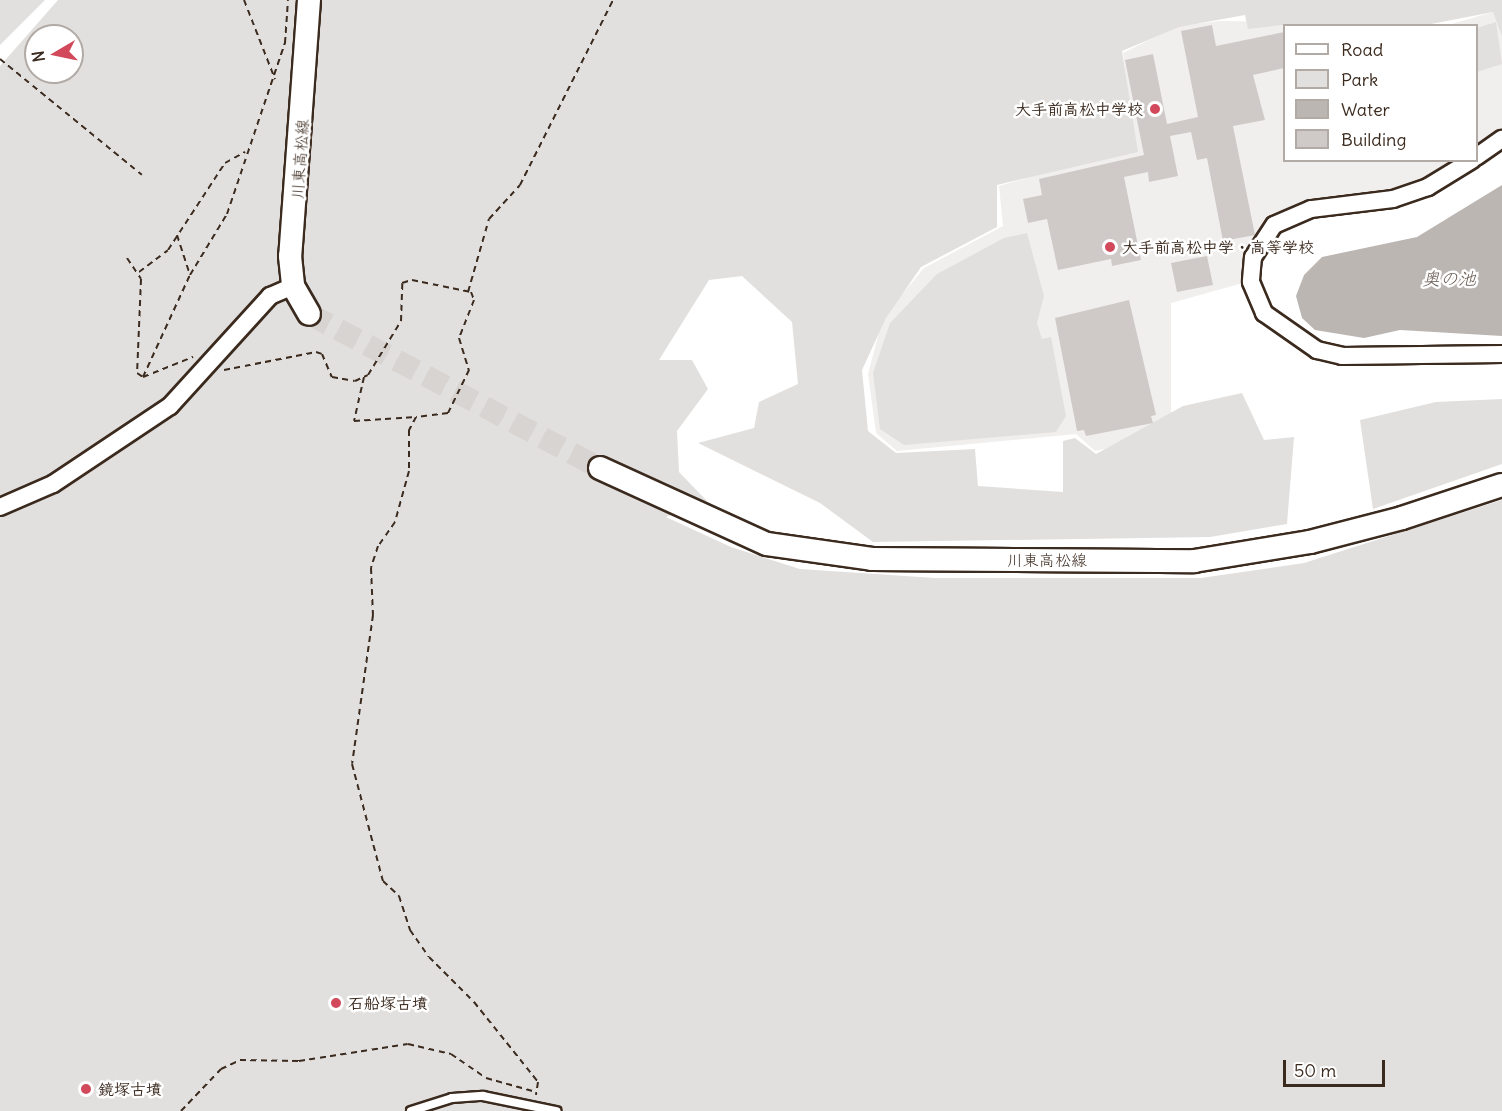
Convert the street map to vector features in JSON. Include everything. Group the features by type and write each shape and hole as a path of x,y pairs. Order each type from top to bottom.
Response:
{"main road":[{"name":"川東高松線","path":"309,0 290,256 293,286 309,314"},
{"name":"川東高松線","path":"600,468 767,544 872,559 1194,561 1310,542 1402,518 1502,485"}],"street":[{"path":"1478,156 1502,139"},
{"path":"1469,162 1428,187 1393,199 1311,209 1274,225 1253,257 1251,282 1263,313 1317,350 1342,356 1502,354"},
{"path":"0,507 53,484 170,406 210,368 270,296 293,286"}],"lane":[{"path":"411,1111 452,1098 483,1096 556,1111"}],"path":[{"path":"244,0 274,80"},
{"path":"143,377 190,275 227,214 245,152 274,80 285,43 288,0"},
{"path":"468,292 489,219 520,185 612,0"},
{"path":"0,58 142,175"},
{"path":"139,272 168,250 225,163 245,152"},
{"path":"177,234 190,275"},
{"path":"127,258 139,272 137,373 143,377"},
{"path":"412,280 468,292 474,300 459,338 470,370 448,413 354,421 364,377 401,321 402,283 412,280"},
{"path":"143,377 209,351 222,354"},
{"path":"210,368 247,368 316,352 322,354 332,377 348,381 364,377"},
{"path":"416,417 409,430 409,471 395,522 378,546 369,576 373,615 352,764 383,881 399,896 410,930 538,1082 535,1105"},
{"path":"181,1111 221,1069 240,1060 299,1061 408,1044 451,1054 486,1078 536,1092"}],"shaded area":[{"path":"1496,11 1502,28 1502,129 1478,147 1478,24 1452,24"},
{"name":"大手前高松中学・高等学校","path":"1220,21 1289,22 1283,24 1283,162 1455,162 1437,174 1385,195 1309,201 1270,214 1243,283 1171,303 1171,435 1095,451 1076,434 897,451 876,433 868,374 883,317 924,268 1003,226 999,186 1135,147 1123,53 1177,26"}],"green space":[{"path":"0,0 45,0 0,45"},
{"path":"58,0 1502,0 1502,36 1493,12 1431,24 1283,24 1248,29 1245,15 1179,27 1122,51 1138,152 997,185 997,227 921,267 886,318 862,370 868,431 896,453 975,449 978,486 1063,492 1063,441 1075,438 1096,454 1183,406 1242,393 1264,440 1294,437 1287,524 1210,537 873,542 820,503 698,443 754,428 759,402 798,384 792,322 742,276 709,280 659,360 692,360 708,389 677,431 679,472 707,501 666,517 731,547 800,569 935,578 1201,578 1304,563 1502,500 1502,1111 0,1111 0,66 24,39 24,84 84,84 84,24 37,24"},
{"path":"1496,22 1502,64 1478,72 1478,28"},
{"path":"1027,233 1044,296 1037,323 1042,339 1051,337 1066,416 1056,432 904,445 880,429 873,373 890,323 937,274 1004,238"},
{"path":"1502,399 1502,464 1373,509 1360,420 1436,402"}],"water":[{"name":"奥の池","path":"1502,185 1502,336 1400,330 1364,338 1315,330 1302,318 1296,296 1304,275 1322,257 1417,237"}],"building":[{"path":"1212,25 1216,46 1283,32 1283,68 1253,75 1265,120 1233,126 1255,235 1223,241 1207,158 1197,160 1191,132 1170,136 1178,176 1149,182 1148,172 1124,177 1141,260 1112,266 1111,259 1058,270 1047,219 1028,223 1023,199 1042,195 1039,179 1144,155 1125,60 1153,54 1167,124 1198,117 1181,31"},
{"path":"1207,256 1213,285 1177,292 1171,263"},
{"path":"1129,300 1156,415 1151,416 1153,423 1086,436 1084,430 1077,431 1055,318"}],"tunnel":[{"path":"309,314 600,468"}],"place":[{"name":"大手前高松中学校","path":"1155,109"},
{"name":"大手前高松中学・高等学校","path":"1110,247"},
{"name":"石船塚古墳","path":"336,1003"},
{"name":"鏡塚古墳","path":"86,1089"}]}
